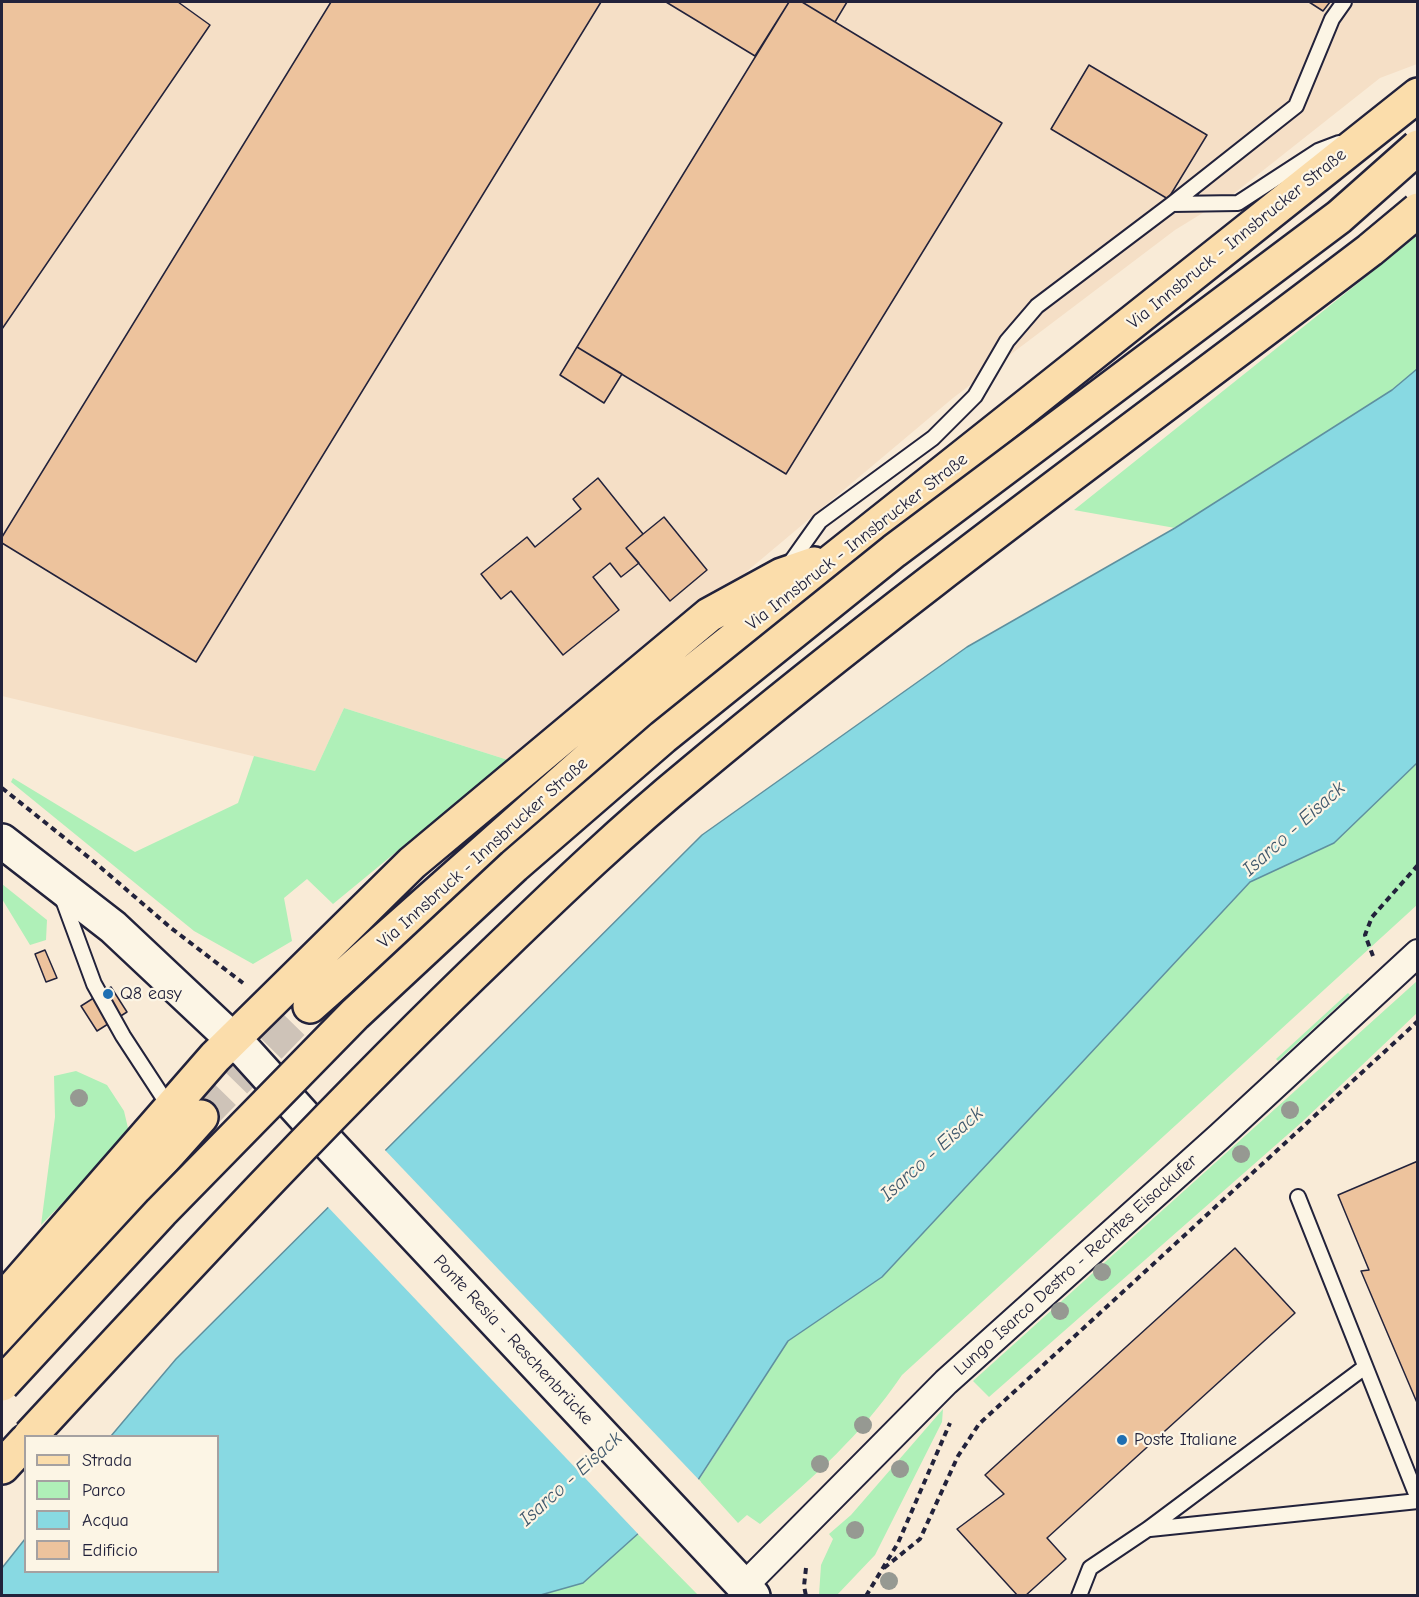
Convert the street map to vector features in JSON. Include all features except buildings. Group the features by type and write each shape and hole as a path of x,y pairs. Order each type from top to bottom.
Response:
{"main road":[{"name":"Via Innsbruck - Innsbrucker Straße","path":"310,1006 632,720 844,554 1418,95"},
{"path":"2,1384 161,1212 355,1014 514,866 663,737 894,550 1339,217 1418,147"},
{"path":"32,1435 203,1248 387,1056 551,899 690,774 923,590 1370,250 1418,210"},
{"path":"2,1301 232,1039 412,863 709,615 782,575 844,554"},
{"name":"Ponte Resia - Reschenbrücke","path":"2,841 113,927 232,1039 749,1591"},
{"path":"2,1340 201,1117"},
{"path":"2,1467 24,1443"}],"street":[{"name":"Lungo Isarco Destro - Rechtes Eisackufer","path":"749,1591 946,1382 1212,1144 1418,954"}],"lane":[{"path":"782,575 820,521 933,438 975,396 1007,341 1037,306 1172,204 1296,105 1332,19 1344,2"},
{"path":"1172,204 1238,203 1318,151 1374,130"},
{"path":"56,882 94,984 123,1036 170,1108"},
{"path":"1148,1529 1418,1500 1298,1197"},
{"path":"1079,1596 1090,1568 1148,1529 1365,1367"}],"path":[{"path":"2,788 125,887 171,928 248,987"},
{"path":"1389,979 1369,948 1365,935 1372,917 1418,865"},
{"path":"884,1568 920,1539 958,1456 979,1424 1418,1021"},
{"path":"866,1596 898,1543 952,1419"},
{"path":"807,1596 804,1579 808,1561"}],"shaded area":[{"path":"2,2 1417,2 1417,64 1380,78 1232,195 1175,230 953,398 720,594 508,760 344,708 315,771 2,696"}],"green space":[{"path":"1417,236 1417,369 1392,390 1175,528 1074,510"},
{"path":"344,708 508,760 333,904 307,879 284,898 292,941 253,964 194,931 11,782 13,778 135,852 238,803 254,756 315,771"},
{"path":"1417,763 1417,905 902,1375 853,1437 800,1488 760,1524 747,1515 738,1523 699,1480 788,1341 882,1277 1250,882 1334,843"},
{"path":"2,884 47,920 46,940 30,945 2,899"},
{"path":"1417,981 1417,1013 1302,1122 989,1397 973,1381"},
{"path":"1348,993 1350,995 1278,1061 1276,1059"},
{"path":"76,1071 107,1085 124,1111 128,1128 120,1144 41,1225 55,1117 54,1076"},
{"path":"943,1409 942,1422 875,1555 837,1595 819,1595 821,1565 833,1539 829,1534 851,1515"},
{"path":"638,1534 698,1595 537,1596 583,1583"}],"water":[{"name":"Isarco - Eisack","path":"1417,369 1417,763 1334,843 1250,882 882,1277 788,1341 698,1480 583,1583 537,1596 2,1596 2,1568 24,1540 24,1573 219,1573 219,1435 112,1435 176,1359 702,835 967,647 1175,528 1392,390"}],"pier":[{"path":"383,1148 701,1482 640,1536 326,1205"}],"tunnel":[{"path":"201,1117 310,1006"}],"place":[{"name":"Q8 easy","path":"108,994"},
{"name":"Poste Italiane","path":"1122,1440"}]}
